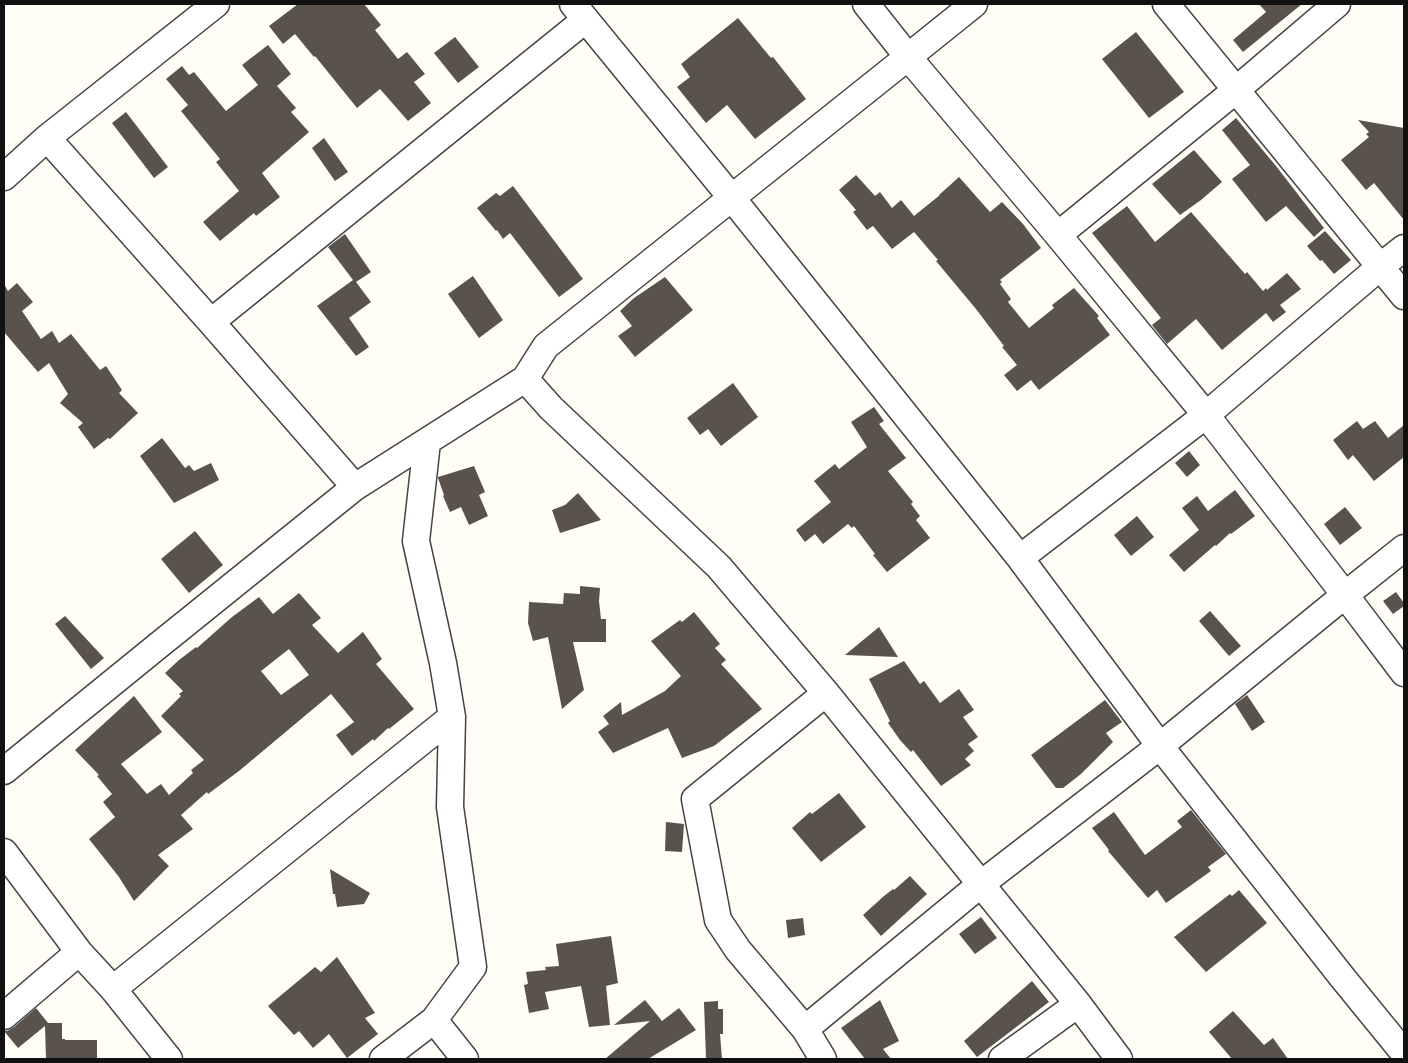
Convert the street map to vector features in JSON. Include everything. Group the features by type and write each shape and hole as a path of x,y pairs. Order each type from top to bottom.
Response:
{"street":[{"path":"4,177 47,138 216,4"},
{"path":"866,4 1206,415 1404,673"},
{"path":"4,771 355,487 525,379 546,346 974,4"},
{"path":"1166,4 1404,296"},
{"path":"1058,235 1236,90 1337,4"},
{"path":"212,322 579,12 731,197 1020,558 1160,746 1404,1053"},
{"path":"47,138 212,322 355,487"},
{"path":"1020,558 1206,415 1404,248"},
{"path":"525,379 551,408 719,567 826,694 981,884 1078,1004 1119,1059"},
{"path":"383,1059 434,1020 473,967 450,807 452,716 443,662 416,541 427,442"},
{"path":"805,1029 981,884 1160,746 1404,548"},
{"path":"824,1059 805,1029 738,950 718,920 695,798 826,694"},
{"path":"113,989 452,716"},
{"path":"4,852 79,952 113,989 169,1059"},
{"path":"4,1016 79,952"},
{"path":"1002,1059 1078,1004"},
{"path":"434,1020 465,1059"}],"building":[{"path":"298,4 364,4 381,25 375,30 398,59 407,52 425,74 414,82 431,103 408,121 380,89 357,108 295,34 283,44 269,26"},
{"path":"1259,4 1302,4 1243,52 1233,40 1266,12"},
{"path":"738,18 771,58 773,57 806,99 755,139 727,105 706,123 677,87 690,77 681,64"},
{"path":"1136,32 1184,92 1149,118 1102,59"},
{"path":"455,37 479,67 458,83 434,53"},
{"path":"268,45 291,74 277,86 296,108 291,112 309,132 262,173 280,197 256,216 254,213 220,241 203,222 239,191 216,162 220,159 181,111 188,105 166,79 182,66 189,75 194,72 226,111 258,85 242,65"},
{"path":"126,112 168,167 154,178 112,123"},
{"path":"1236,118 1324,228 1314,237 1286,206 1266,222 1232,179 1250,165 1222,130"},
{"path":"1358,120 1404,128 1404,220 1374,183 1366,190 1341,160 1369,137 1366,134 1369,132"},
{"path":"324,138 348,172 335,181 312,148"},
{"path":"1194,150 1222,182 1180,215 1152,184"},
{"path":"856,175 875,196 880,192 892,208 901,200 914,216 959,177 990,212 1002,202 1023,224 1041,248 1000,280 1002,282 1000,284 1011,299 1008,302 1029,328 1054,308 1052,305 1074,288 1099,316 1097,318 1110,335 1039,390 1031,380 1017,391 1004,375 1017,365 976,309 914,232 892,249 873,226 867,230 853,212 856,210 839,190"},
{"path":"513,186 583,279 559,297 510,233 503,239 477,208 496,193 500,196"},
{"path":"1127,206 1155,242 1191,212 1245,274 1247,272 1263,291 1266,288 1267,290 1287,273 1301,289 1280,305 1286,312 1273,322 1266,313 1222,350 1196,319 1167,344 1152,325 1161,318 1092,233"},
{"path":"1325,231 1351,260 1334,274 1307,246"},
{"path":"345,234 371,272 356,282 371,302 349,318 369,347 356,356 317,306 353,280 328,247"},
{"path":"473,276 503,320 479,338 448,294"},
{"path":"665,277 693,310 635,357 618,336 632,326 620,311 634,298"},
{"path":"17,283 33,302 22,311 41,339 52,331 59,343 71,334 100,370 106,366 122,390 119,393 138,413 110,439 108,438 94,449 78,427 83,423 60,403 68,394 49,363 38,372 4,332 4,284 8,291"},
{"path":"733,383 758,417 721,446 708,429 700,435 687,418"},
{"path":"874,407 884,421 879,424 906,458 888,471 913,502 911,504 920,516 916,520 930,538 887,572 854,526 852,528 848,524 823,544 815,534 805,542 796,530 831,502 814,481 835,464 839,469 867,447 851,422"},
{"path":"1357,421 1363,429 1375,421 1388,438 1404,425 1404,457 1374,481 1353,455 1348,460 1333,440"},
{"path":"162,438 185,468 189,465 194,471 211,463 219,480 174,503 140,456"},
{"path":"1189,451 1200,465 1187,477 1175,463"},
{"path":"474,466 485,492 479,495 488,516 469,525 461,507 450,512 438,477"},
{"path":"1235,490 1255,516 1230,533 1184,572 1169,555 1199,530 1182,508 1197,496 1208,511"},
{"path":"578,493 601,520 560,533 552,510 565,505"},
{"path":"1345,507 1362,528 1340,545 1324,524"},
{"path":"1137,516 1154,537 1131,556 1114,535"},
{"path":"195,531 223,565 189,593 161,559"},
{"path":"580,586 600,588 601,619 606,619 606,642 573,642 584,690 562,709 548,637 533,641 528,623 529,602 563,604 564,593 580,594"},
{"path":"1396,592 1404,606 1393,614 1383,601"},
{"path":"299,593 321,618 312,625 338,653 363,632 382,659 376,664 414,709 352,756 336,735 354,722 331,694 239,771 208,794 207,792 181,815 193,829 158,855 169,866 134,901 119,877 89,839 115,817 103,802 112,794 97,776 99,775 75,750 134,696 162,732 121,764 147,794 161,784 169,795 193,773 191,770 204,760 161,716 181,696 179,694 183,691 165,673 259,597 273,614","holes":["289,649 309,675 281,695 261,671"]},
{"path":"1210,611 1241,646 1229,656 1199,621"},
{"path":"694,612 720,644 715,648 726,660 721,664 762,709 714,746 682,758 668,728 613,753 598,732 609,724 603,716 621,702 622,715 665,691 681,676 651,641 680,620 682,622"},
{"path":"65,616 104,658 91,669 55,624"},
{"path":"879,627 898,657 845,655"},
{"path":"904,661 920,684 924,681 940,703 959,689 974,710 963,717 978,737 968,744 974,751 965,759 971,765 941,786 913,750 911,752 900,740 888,723 890,721 869,679"},
{"path":"1247,695 1265,722 1252,731 1235,704"},
{"path":"1105,700 1122,722 1106,733 1113,742 1081,774 1063,788 1056,788 1031,755"},
{"path":"839,793 866,827 821,862 792,828 810,812 812,814"},
{"path":"1191,810 1226,854 1208,867 1211,871 1166,903 1157,890 1148,898 1108,851 1092,828 1114,812 1145,855 1182,827 1177,821"},
{"path":"666,822 684,824 682,852 665,851"},
{"path":"330,869 370,893 364,904 337,907 335,894 333,894"},
{"path":"910,876 927,894 881,936 863,915"},
{"path":"1239,890 1267,923 1206,972 1174,937 1230,894 1232,896"},
{"path":"981,917 997,938 975,954 959,934"},
{"path":"803,918 805,935 788,938 786,920"},
{"path":"611,936 618,983 606,986 610,1025 589,1027 581,986 545,992 549,1009 529,1013 524,985 528,984 526,972 546,970 545,967 559,966 556,944"},
{"path":"337,957 375,1013 365,1018 378,1034 347,1058 329,1034 313,1048 299,1031 294,1035 268,1006 315,967 321,972"},
{"path":"1032,981 1049,1002 977,1057 964,1041"},
{"path":"645,1000 662,1021 679,1008 696,1030 648,1059 605,1059 650,1021 614,1025"},
{"path":"880,1000 899,1041 883,1049 891,1059 865,1059 841,1028"},
{"path":"718,1001 718,1009 723,1009 723,1034 720,1034 722,1059 706,1059 704,1002"},
{"path":"36,1008 48,1023 62,1023 62,1039 97,1040 97,1059 46,1059 45,1026 18,1048 4,1031 14,1027"},
{"path":"1233,1011 1264,1045 1273,1038 1288,1059 1232,1059 1209,1032"}]}
